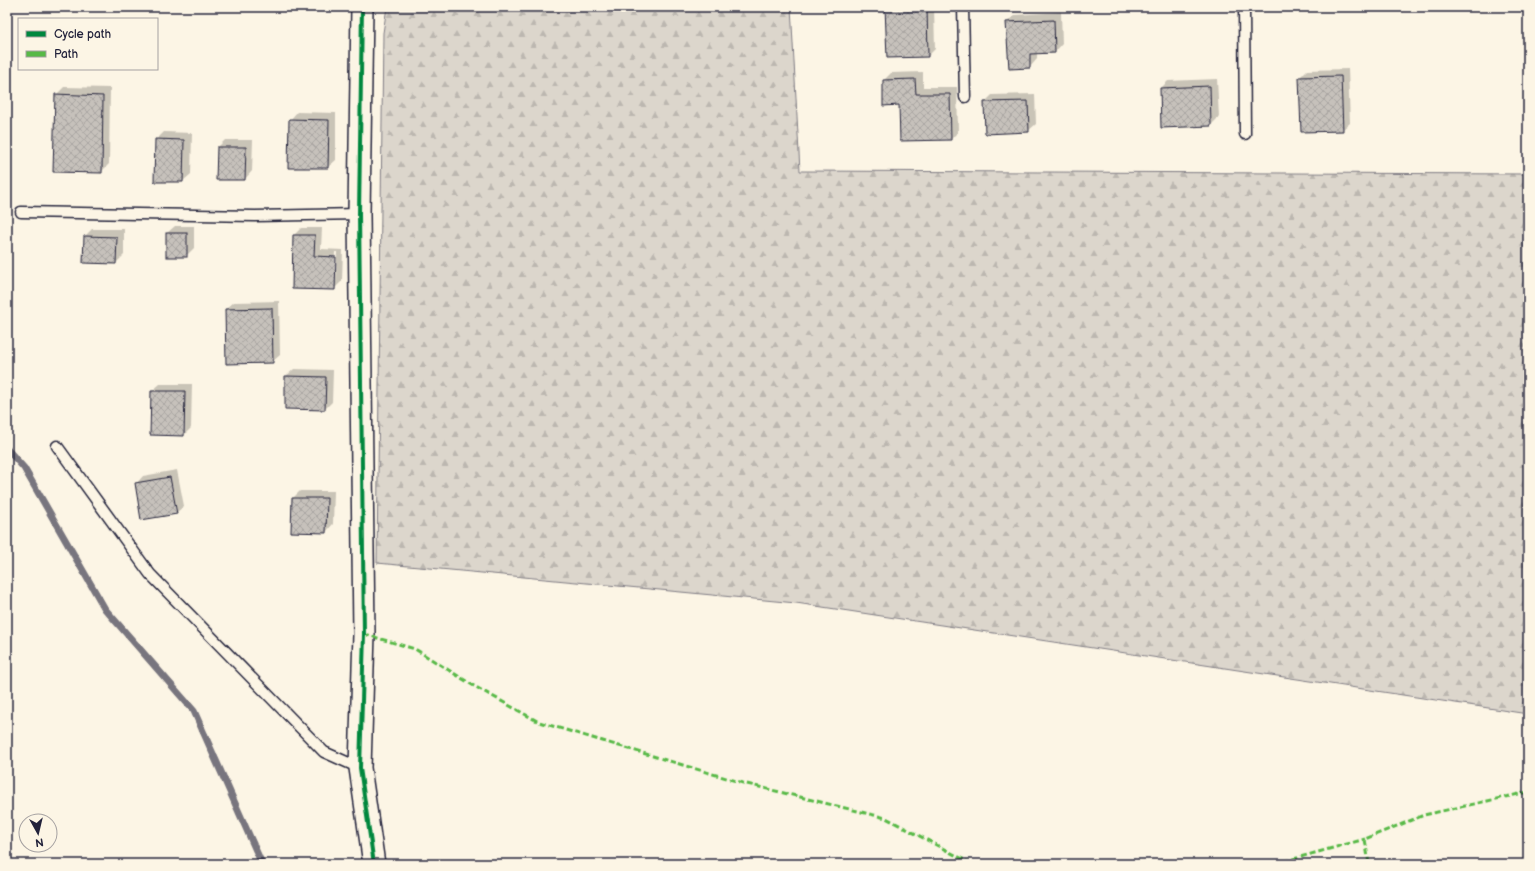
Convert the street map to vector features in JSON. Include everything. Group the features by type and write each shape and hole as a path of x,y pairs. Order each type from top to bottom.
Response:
{"street":[{"path":"362,7 359,214 364,634 360,768 374,864"}],"lane":[{"path":"963,7 965,97"},
{"path":"1244,7 1245,134"},
{"path":"21,212 254,216 359,214"},
{"path":"57,446 150,574 324,752 360,768"}],"green space":[{"path":"387,7 791,7 800,171 1528,174 1528,714 796,603 377,563 383,33"}],"building":[{"path":"885,7 927,7 928,57 887,58"},
{"path":"1054,20 1055,53 1030,54 1030,68 1009,69 1006,22"},
{"path":"1341,76 1343,131 1301,132 1299,77"},
{"path":"915,79 916,94 950,94 951,140 900,141 899,105 883,106 883,80"},
{"path":"1210,86 1211,126 1161,128 1160,88"},
{"path":"55,94 103,96 102,173 53,172"},
{"path":"1028,101 1029,132 985,134 984,102"},
{"path":"289,119 329,120 328,168 288,168"},
{"path":"155,139 184,140 183,182 154,182"},
{"path":"217,147 246,147 245,180 216,180"},
{"path":"166,233 187,233 187,257 166,257"},
{"path":"293,235 315,235 314,256 336,257 335,290 292,289"},
{"path":"84,236 117,237 116,264 83,263"},
{"path":"272,308 273,363 226,364 225,309"},
{"path":"285,376 326,377 325,410 285,409"},
{"path":"151,391 185,391 184,436 150,435"},
{"path":"170,477 177,514 141,520 135,483"},
{"path":"292,498 327,498 326,533 291,532"}],"waterway":[{"path":"7,449 24,468 105,609 194,711 262,864"}],"marked path":[{"path":"364,634 415,649 474,686 539,722 743,783 886,818 972,864"},
{"path":"1369,864 1365,839 1424,815 1528,792"},
{"path":"1275,864 1365,839"}],"cycle path":[{"path":"362,7 359,214 364,634 360,768 374,864"}]}
